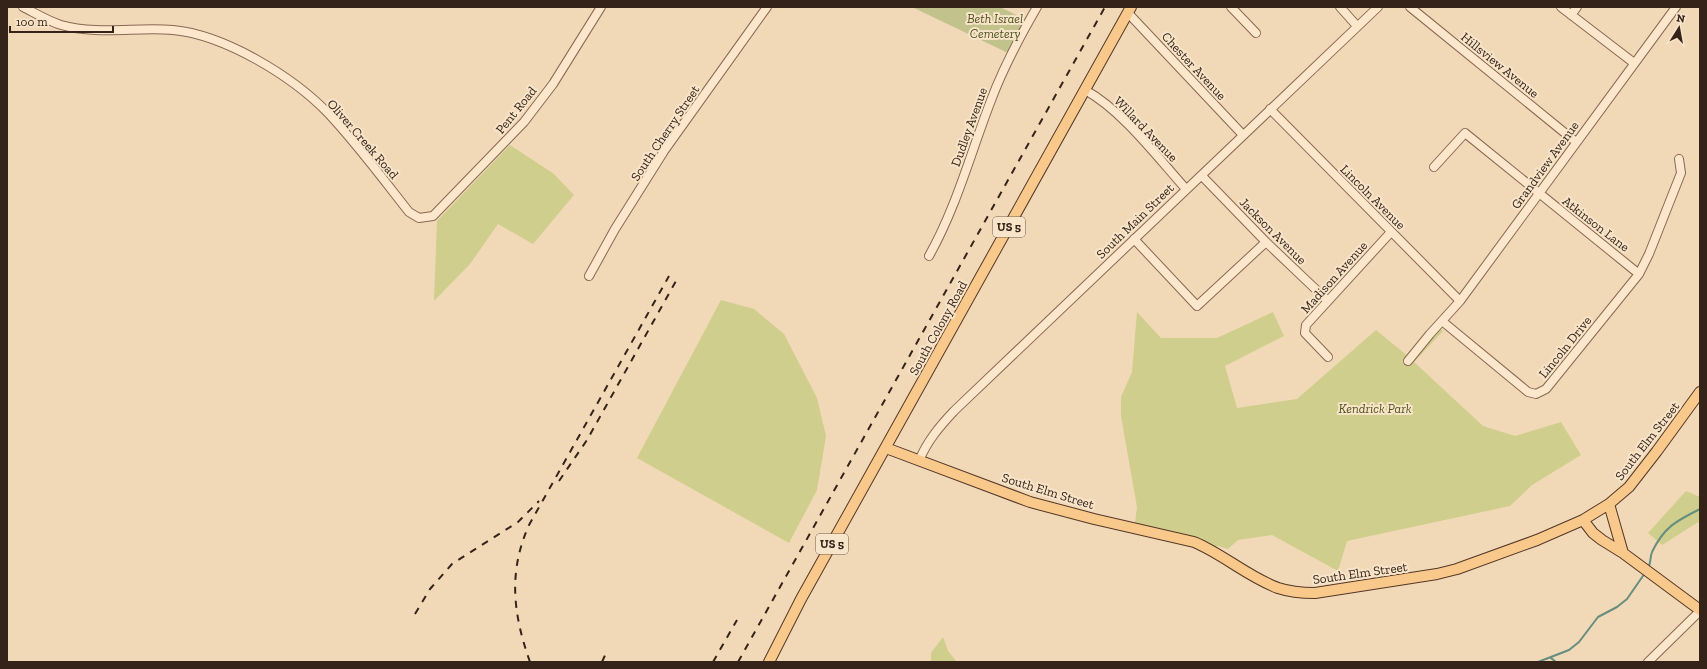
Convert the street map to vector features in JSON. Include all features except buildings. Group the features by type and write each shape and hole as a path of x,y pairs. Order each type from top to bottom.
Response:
{"main road":[{"name":"South Colony Road","path":"769,662 801,599 1129,10"},
{"name":"South Elm Street","path":"886,448 1030,502 1094,519 1194,542 1268,583 1287,590 1299,593 1326,592 1437,574 1474,564 1583,520 1609,504 1640,474 1700,392"},
{"path":"1609,504 1623,553"},
{"path":"1583,520 1593,533 1623,553 1700,611"}],"street":[{"name":"Oliver Creek Road","path":"23,7 61,25 85,29 174,30 195,34 251,56 293,84 328,113 409,212 419,218 433,216"},
{"name":"Pent Road","path":"433,216 524,122 552,84 601,7"},
{"name":"South Cherry Street","path":"589,276 664,151 767,7"},
{"name":"Dudley Avenue","path":"929,256 954,205 1001,76 1037,7"},
{"path":"1231,7 1256,34"},
{"path":"1340,7 1357,26"},
{"name":"South Main Street","path":"919,461 924,449 938,429 954,411 1378,7"},
{"name":"Hillsview Avenue","path":"1410,7 1576,142"},
{"path":"1561,7 1634,63"},
{"path":"1571,15 1578,7"},
{"name":"Grandview Avenue","path":"1408,361 1460,301 1676,7"},
{"name":"Chester Avenue","path":"1129,10 1243,135"},
{"name":"Willard Avenue","path":"1085,90 1095,95 1123,119 1186,189"},
{"name":"Lincoln Avenue","path":"1270,109 1460,301"},
{"name":"Atkinson Lane","path":"1434,168 1465,133 1639,274"},
{"name":"Lincoln Drive","path":"1442,321 1528,392 1536,394 1546,389 1639,274 1649,254 1681,174 1679,159"},
{"name":"Jackson Avenue","path":"1202,176 1266,242 1328,301"},
{"name":"Madison Avenue","path":"1328,356 1305,333 1305,329 1328,301 1391,232"},
{"path":"1134,239 1197,306 1266,242"},
{"path":"1648,662 1700,611"}],"green space":[{"name":"Beth Israel Cemetery","path":"912,7 1000,7 1025,19 1008,53"},
{"path":"510,145 554,174 574,195 533,244 498,224 470,264 434,301 437,221"},
{"path":"721,300 754,309 784,334 817,398 826,436 817,490 789,543 637,458"},
{"name":"Kendrick Park","path":"1137,312 1161,338 1217,338 1273,312 1284,336 1225,366 1237,408 1297,399 1376,330 1409,357 1434,323 1443,331 1414,362 1483,426 1515,436 1561,422 1581,455 1532,485 1510,506 1347,541 1338,571 1272,535 1238,540 1228,549 1218,546 1216,547 1179,533 1135,523 1137,507 1121,416 1121,397 1132,372"},
{"path":"1686,491 1700,497 1700,521 1662,545 1648,533"},
{"path":"943,637 948,651 957,662 931,662 931,653"}],"waterway":[{"path":"1648,568 1652,552 1661,536 1677,521 1700,509"},
{"path":"1538,662 1569,650 1579,642 1598,617 1617,607 1627,599 1645,573"},
{"path":"1551,658 1556,662"}],"railway":[{"path":"738,662 1105,7"},
{"path":"530,662 520,627 515,593 518,559 522,542 529,525 669,276"},
{"path":"559,481 587,440 676,281"},
{"path":"415,614 430,589 452,564 518,522 539,501"},
{"path":"713,662 737,620"},
{"path":"602,662 606,653"}]}
